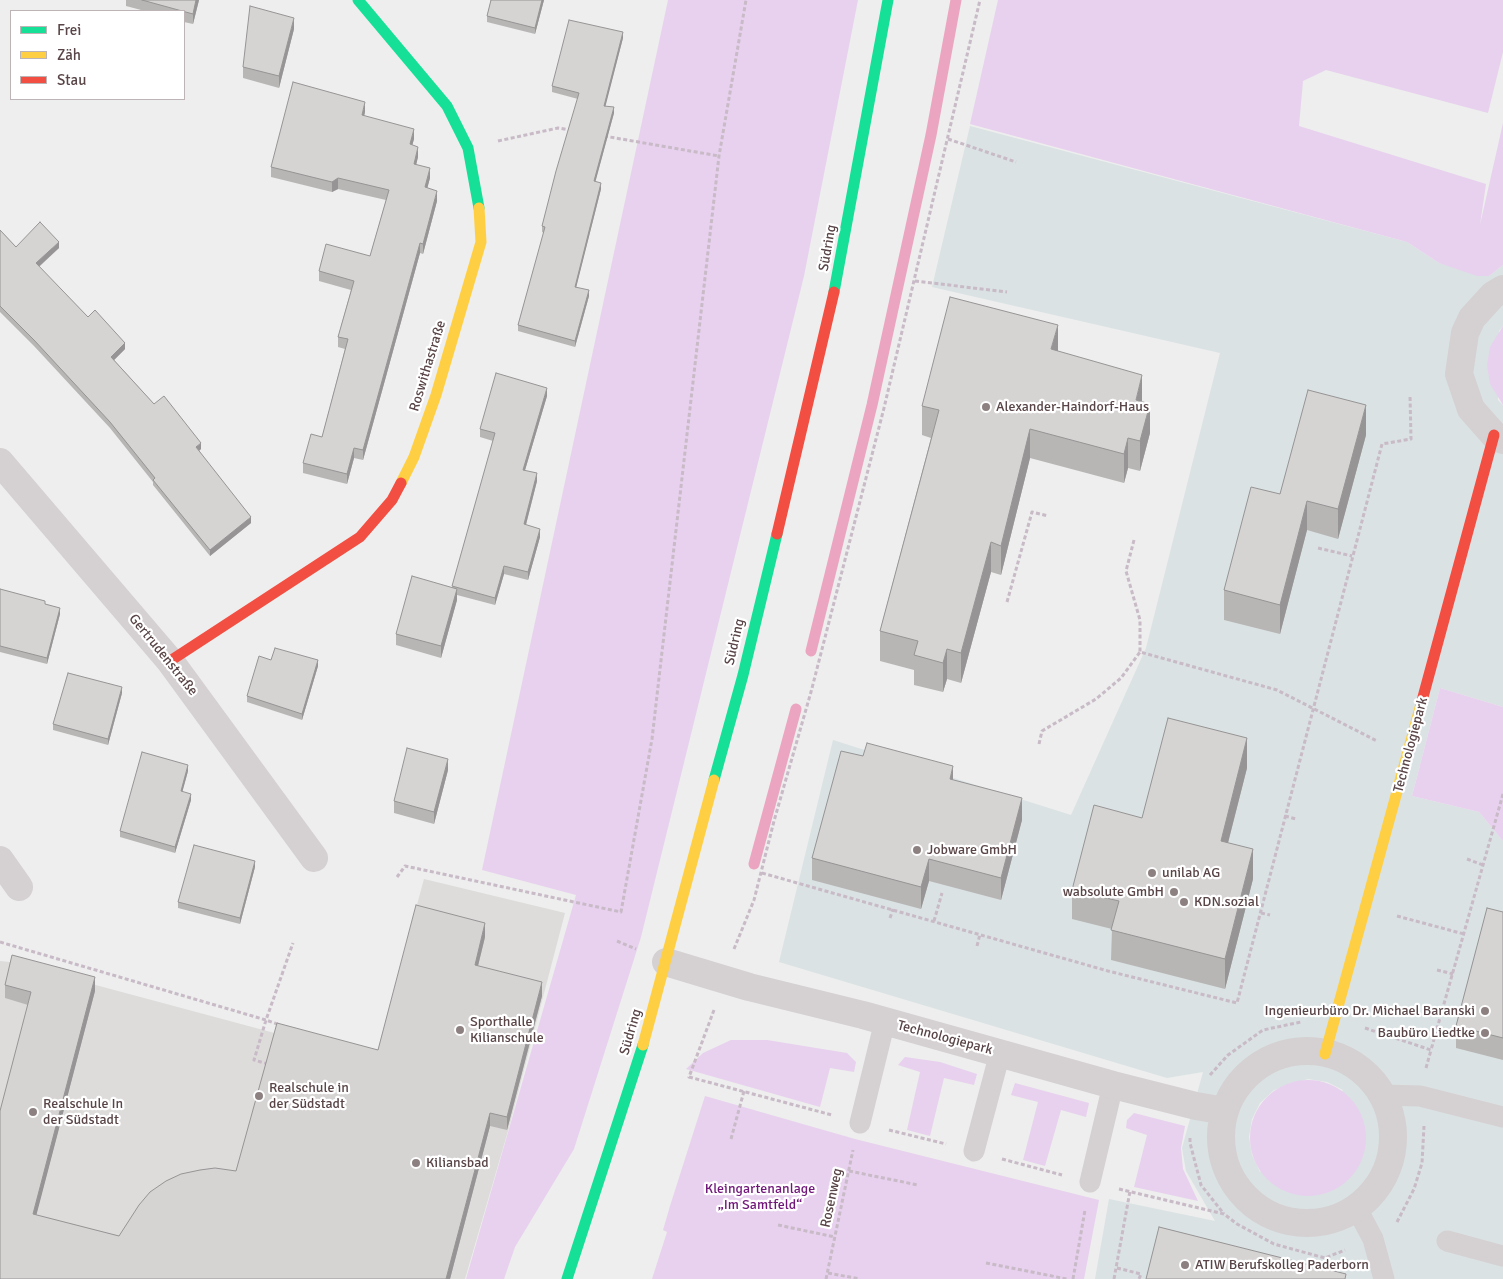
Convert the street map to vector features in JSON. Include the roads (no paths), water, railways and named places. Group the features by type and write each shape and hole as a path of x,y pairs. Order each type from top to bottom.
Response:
{"street":[{"name":"Roswithastraße","path":"170,660 360,537 392,500 414,458 436,395 481,242 479,200 468,148 447,106 358,0"},
{"name":"Südring","path":"566,1279 638,1062 743,675 836,285 888,0"},
{"name":"Technologiepark","path":"1325,1054 1409,750 1499,437 1471,409 1459,374 1465,333 1472,318 1493,295 1503,289"},
{"name":"Gertrudenstraße","path":"0,462 170,660 314,858"},
{"path":"0,860 20,887"},
{"name":"Technologiepark","path":"666,962 750,987 885,1021 1113,1085 1196,1106 1225,1111"},
{"path":"1310,1051 1325,1054 1352,1063 1369,1077 1382,1095 1392,1124 1394,1138 1390,1161 1381,1181 1367,1199 1349,1213 1328,1221 1306,1224 1283,1220 1262,1211 1244,1197 1231,1178 1223,1156 1221,1134 1225,1111 1235,1091 1249,1074 1267,1061 1288,1054 1310,1051"}],"lane":[{"path":"860,1122 885,1021"},
{"path":"974,1151 1000,1053"},
{"path":"1090,1182 1113,1085"},
{"path":"1382,1095 1420,1096 1503,1117"},
{"path":"1356,1207 1373,1240 1384,1279"},
{"path":"1448,1241 1503,1256"}],"waterway":[{"path":"811,651 872,405 931,135 956,0"},
{"path":"754,864 796,709"}],"place":[{"name":"Alexander-Haindorf-Haus","path":"986,407"},
{"name":"Jobware GmbH","path":"917,850"},
{"name":"unilab AG","path":"1152,873"},
{"name":"wabsolute GmbH","path":"1174,892"},
{"name":"KDN.sozial","path":"1184,902"},
{"name":"Ingenieurbüro Dr. Michael Baranski","path":"1485,1011"},
{"name":"Sporthalle Kilianschule","path":"460,1030"},
{"name":"Baubüro Liedtke","path":"1485,1033"},
{"name":"Realschule in der Südstadt","path":"259,1096"},
{"name":"Realschule In der Südstadt","path":"33,1112"},
{"name":"Kiliansbad","path":"416,1163"},
{"name":"ATIW Berufskolleg Paderborn","path":"1185,1265"}],"park label":[{"name":"Kleingartenanlage „Im Samtfeld“","path":"760,1198"}]}
